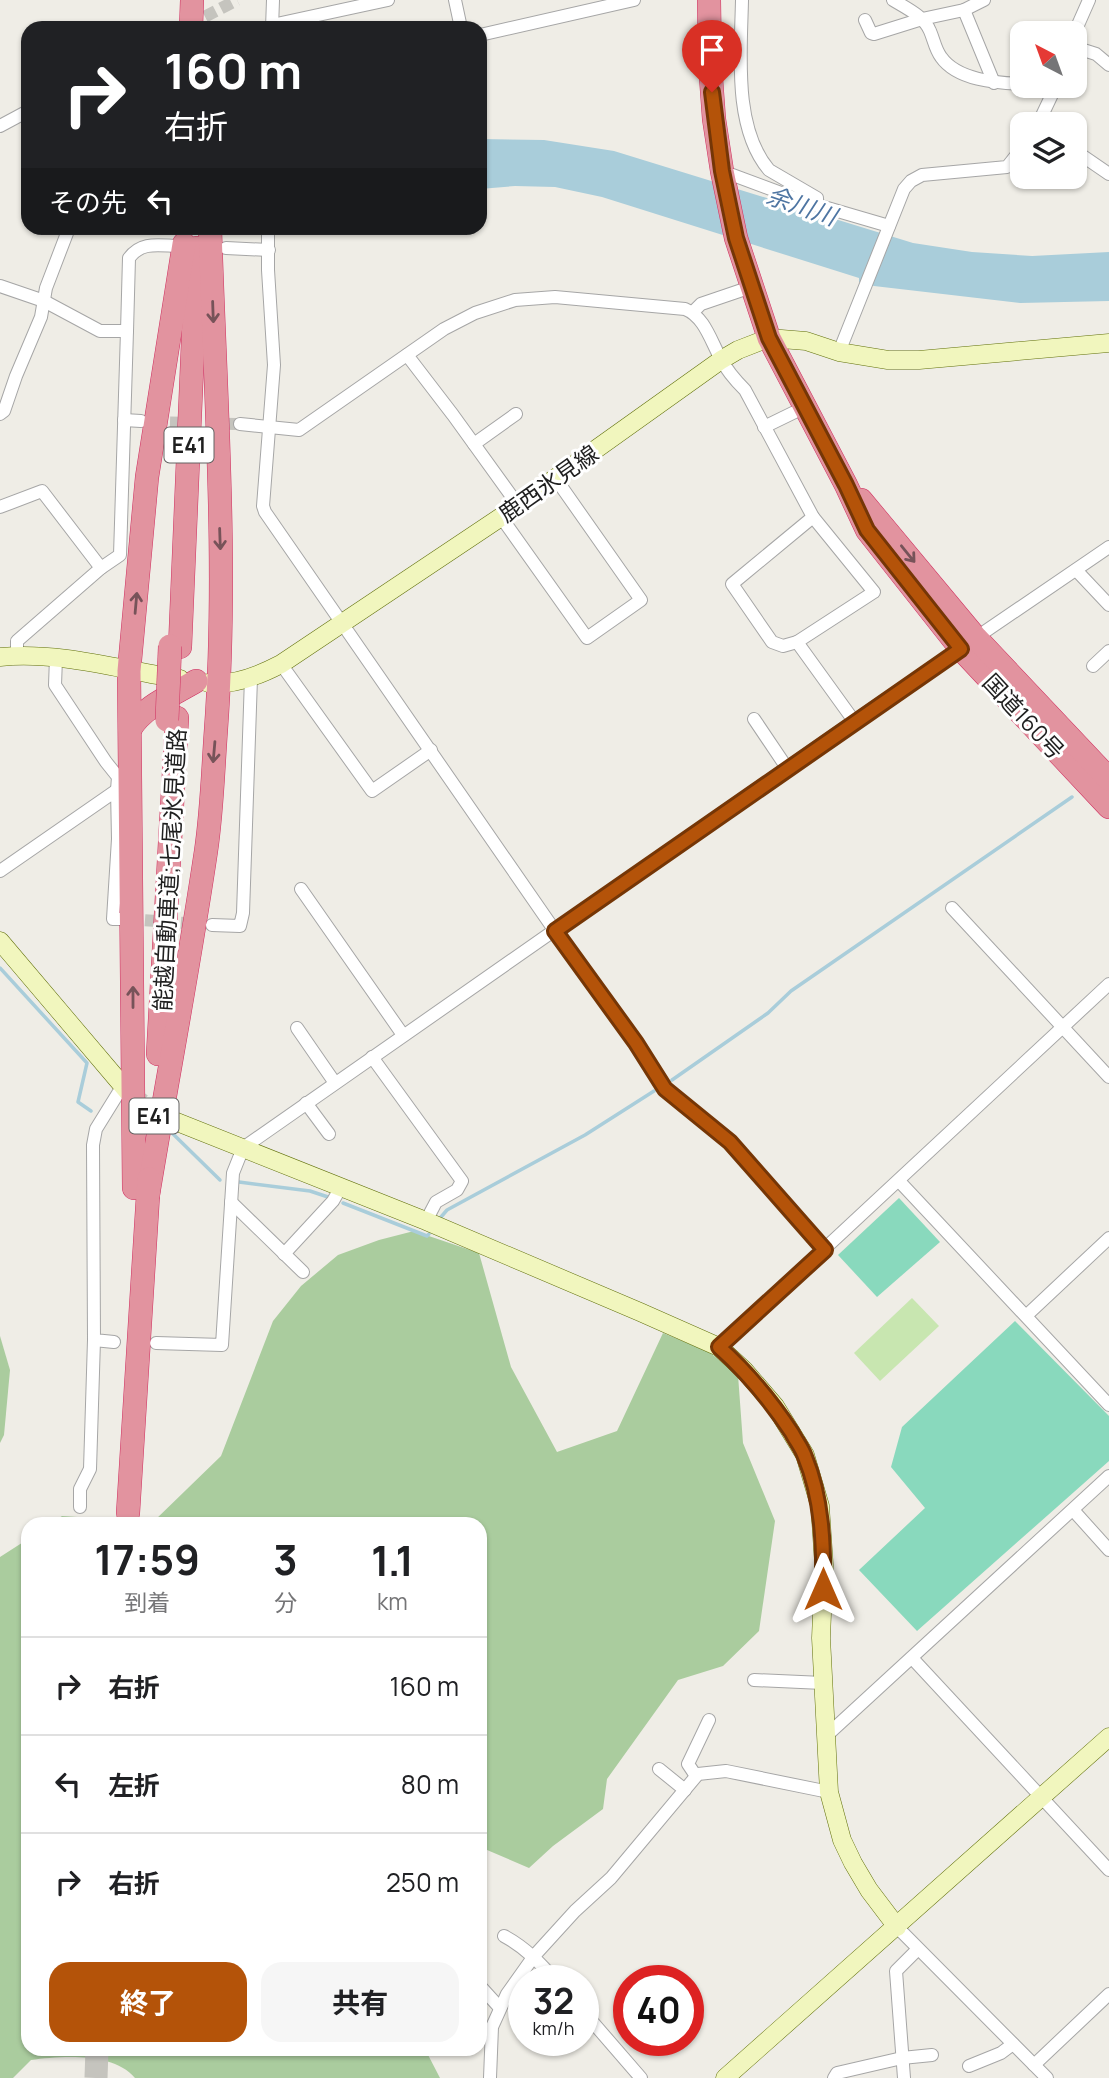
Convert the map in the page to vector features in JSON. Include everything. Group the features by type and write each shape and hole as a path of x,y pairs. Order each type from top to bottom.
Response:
{"highway":[{"path":"191,21 192,0"},
{"path":"204,0 205,21"},
{"name":"国道160号","path":"709,0 714,119 722,171 736,238 769,338 846,485 881,522 968,643 1109,807"},
{"path":"141,1191 129,671 147,477 199,238"},
{"path":"141,1191 206,848 216,726 207,683 221,640 220,551 199,238"},
{"name":"能越自動車道;七尾氷見道路","path":"123,1512 141,1191 166,953 175,647 199,238"},
{"name":"国道160号","path":"968,643 1109,779"},
{"path":"130,730 146,710 207,683"}],"street":[{"path":"272,21 273,0"},
{"path":"298,21 388,0"},
{"path":"455,0 460,21"},
{"path":"487,33 634,0"},
{"path":"742,0 743,110 750,135 769,170 817,198 817,205"},
{"path":"893,0 922,19 930,29 942,60 964,74 994,83 1010,84"},
{"path":"865,20 871,33 878,33 922,19 964,10 984,0"},
{"path":"1080,21 1089,0"},
{"path":"964,10 994,83"},
{"path":"878,33 882,47"},
{"path":"1087,51 1096,54 1109,65"},
{"path":"0,126 21,115"},
{"path":"1087,158 1109,173"},
{"path":"839,352 904,189 911,181 922,175 1007,167 1010,163"},
{"path":"722,171 817,205 889,226"},
{"path":"0,414 4,411 41,317 67,235"},
{"path":"268,235 274,365 263,506 265,512 555,931 636,1043 665,1089 730,1142 825,1250"},
{"path":"9,657 17,641 101,568 120,555 129,258 135,249 145,245 199,238 269,246"},
{"path":"0,286 44,301 100,331 127,331"},
{"path":"693,312 701,304 751,287"},
{"path":"240,424 299,430 444,329 475,313 515,300 555,297 685,309 693,312 701,321 721,360 745,390 813,517 874,592 797,642 783,646 772,642 732,584 813,517"},
{"name":"鹿西氷見線","path":"9,657 56,658 207,683 251,678 281,664 343,624 556,479 721,360 769,338 806,341 839,352 888,360 919,360 1109,343"},
{"path":"407,355 518,505"},
{"path":"764,427 805,407"},
{"path":"474,444 516,414"},
{"path":"124,420 141,421"},
{"path":"501,517 587,638 641,600 556,479"},
{"path":"0,507 42,491 101,568"},
{"path":"156,1343 222,1345 233,1173 243,1148 854,721 1109,547"},
{"path":"1076,570 1109,605"},
{"path":"797,642 854,721"},
{"path":"1093,666 1109,651"},
{"path":"56,658 55,685 118,777 118,839 113,919 124,919"},
{"path":"281,664 372,791 431,750"},
{"path":"212,925 240,926 243,913 251,678"},
{"path":"754,719 788,768"},
{"path":"0,871 117,790"},
{"path":"301,888 403,1035"},
{"path":"952,908 1109,1077"},
{"path":"0,941 125,1090 96,1129 93,1145 90,1469 80,1489 80,1507"},
{"path":"719,1347 1109,984"},
{"path":"297,1028 334,1083"},
{"path":"372,1057 461,1181 457,1190 436,1202 426,1221"},
{"path":"306,1102 329,1134"},
{"path":"167,1118 426,1221 719,1347 744,1370 775,1406 805,1455 820,1506 824,1564 821,1638 825,1737 829,1792 842,1840 869,1890 897,1927 1047,2078"},
{"path":"900,1181 1109,1405"},
{"path":"284,1254 333,1201 341,1187"},
{"path":"231,1202 303,1272"},
{"path":"1027,1315 1109,1238"},
{"path":"93,1340 114,1342"},
{"path":"825,1737 1109,1476"},
{"path":"1073,1510 1109,1550"},
{"path":"912,1658 1109,1870"},
{"path":"754,1680 823,1683"},
{"path":"696,1776 688,1764 709,1720"},
{"path":"725,2078 1109,1737"},
{"path":"659,1769 685,1790"},
{"path":"490,2078 492,2027 507,1994 534,1956 575,1911 611,1878 696,1776 711,1771 726,1771 829,1792"},
{"path":"504,1936 519,1944 542,1965"},
{"path":"904,2078 896,1971 917,1950"},
{"path":"487,1994 500,2008"},
{"path":"1034,2065 1109,1994"},
{"path":"599,2029 641,2078"},
{"path":"969,2066 1001,2053 1013,2044"},
{"path":"834,2078 838,2073 902,2058 932,2055"}],"green space":[{"path":"899,1198 940,1242 877,1297 838,1255"},
{"path":"414,1231 479,1253 511,1367 557,1452 617,1431 663,1333 709,1352 738,1375 743,1443 775,1521 759,1631 723,1666 678,1680 607,1779 603,1809 553,1846 529,1868 487,1850 487,1517 158,1517 221,1456 273,1321 301,1286 338,1255"},
{"path":"912,1298 939,1326 880,1381 854,1353"},
{"path":"1015,1321 1109,1416 1109,1461 917,1631 859,1570 925,1508 891,1467 902,1427"},
{"path":"0,1336 10,1370 4,1435 0,1443"},
{"path":"21,1544 21,2056 429,2056 440,2078 135,2078 114,2064 101,2060 57,2057 31,2060 13,2078 0,2078 0,1557"}],"water":[{"path":"487,139 544,140 614,151 913,243 972,252 1032,256 1109,252 1109,301 1020,303 874,286 859,282 859,278 602,197 555,187 487,188"}],"waterway":[{"path":"672,1080 768,1013 791,991 1072,797"},
{"path":"0,968 87,1063 78,1102 91,1111"},
{"path":"441,1217 447,1210 585,1135 654,1091"},
{"path":"169,1130 220,1180"},
{"path":"239,1182 310,1191 328,1197"},
{"path":"343,1203 427,1236 429,1234"}],"tunnel":[{"path":"197,21 237,0"},
{"path":"152,422 240,424"},
{"path":"127,919 200,924"},
{"path":"128,1092 167,1118"},
{"path":"96,2078 97,2056"}],"route":[{"path":"712,92 722,171 736,238 769,338 867,530 961,649 555,931 636,1043 665,1089 730,1142 825,1250 719,1347 744,1370 775,1406 805,1455 820,1506 823,1589"}],"water label":[{"name":"余川川","path":"802,205"}]}
